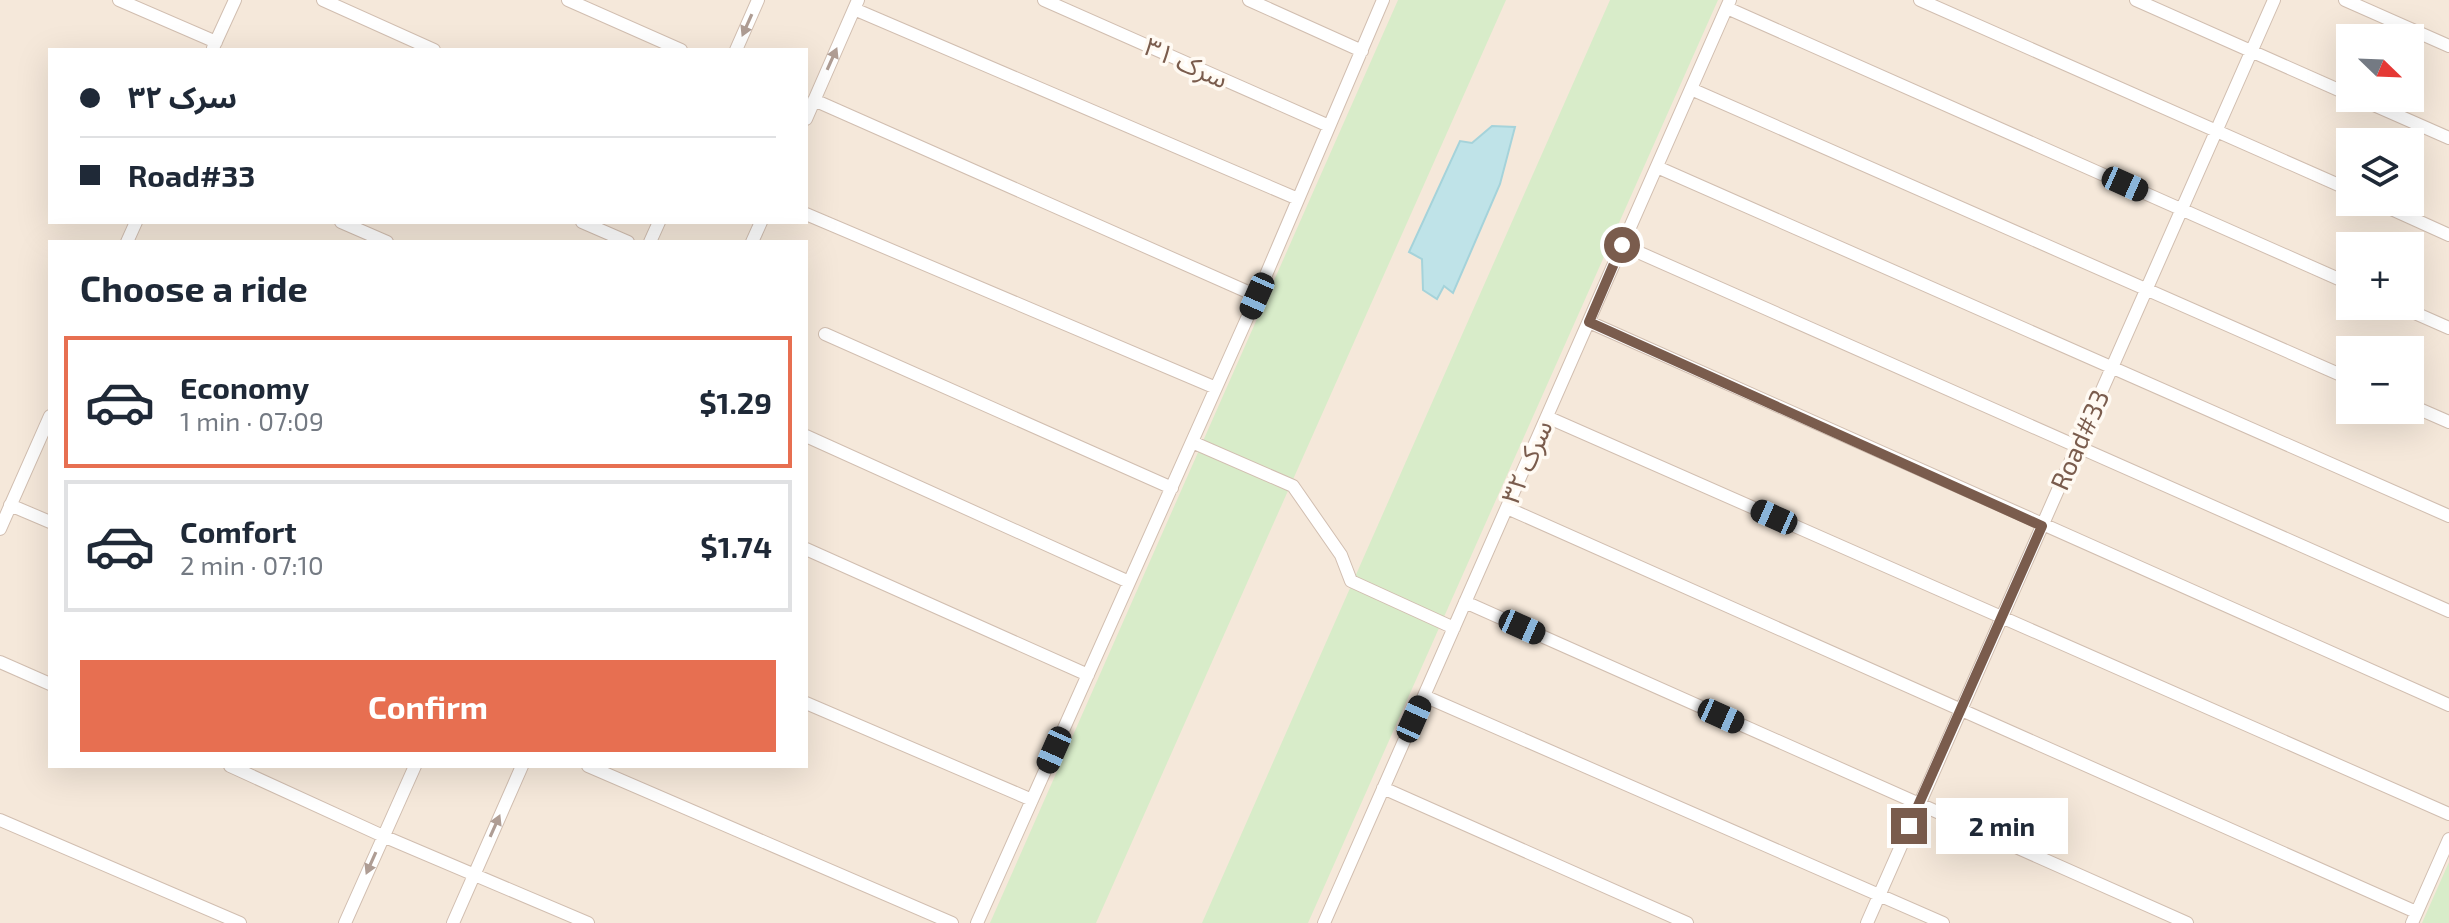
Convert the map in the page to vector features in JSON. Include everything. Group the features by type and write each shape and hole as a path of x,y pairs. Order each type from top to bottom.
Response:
{"street":[{"path":"119,0 214,46 235,0"},
{"path":"323,0 430,48"},
{"path":"568,0 676,48"},
{"path":"737,48 758,0"},
{"name":"سرک ۳۱","path":"1044,0 1329,126"},
{"path":"1249,0 1362,51"},
{"path":"977,923 1257,296 1383,0"},
{"path":"1920,0 2336,184"},
{"path":"2136,0 2336,89"},
{"name":"Road#33","path":"1867,923 2274,0"},
{"path":"2345,0 2449,46"},
{"path":"1729,4 2336,278"},
{"name":"سرک ۳۲","path":"1324,923 1729,4"},
{"path":"808,114 856,5 1298,199"},
{"path":"1691,89 2336,373"},
{"path":"814,100 1257,296"},
{"path":"2390,112 2449,138"},
{"path":"1657,167 2449,516"},
{"path":"808,215 1216,388"},
{"path":"2407,216 2449,235"},
{"path":"346,224 382,240"},
{"path":"587,224 623,240"},
{"path":"1622,245 2449,611"},
{"path":"2424,317 2449,328"},
{"path":"1589,322 2449,705"},
{"path":"825,334 1172,488"},
{"path":"2424,411 2449,422"},
{"path":"1547,417 2449,814"},
{"path":"0,529 48,420"},
{"path":"808,437 1129,582"},
{"path":"1192,442 1293,486 1341,555 1351,581 1454,628"},
{"path":"10,505 48,521"},
{"path":"1507,508 1961,710 2414,918 2449,839"},
{"path":"808,550 1088,675"},
{"path":"1465,602 2187,923"},
{"path":"0,662 48,683"},
{"path":"1424,696 1943,923"},
{"path":"808,704 1032,800"},
{"path":"234,768 383,836 588,923"},
{"path":"345,923 414,768"},
{"path":"453,923 521,768"},
{"path":"593,768 952,923"},
{"path":"1383,788 1687,923"},
{"path":"0,820 240,923"}],"shaded area":[{"path":"0,0 2449,0 2449,923 0,923"}],"green space":[{"path":"1398,0 1506,0 1096,923 990,923"},
{"path":"1610,0 1718,0 1308,923 1202,923"},
{"path":"2449,862 2449,923 2422,923"}],"water":[{"path":"1492,126 1515,127 1500,184 1453,293 1444,286 1437,299 1423,290 1422,259 1409,252 1460,141 1472,143"}],"route":[{"path":"1622,245 1589,322 2042,526 1909,826"}]}
